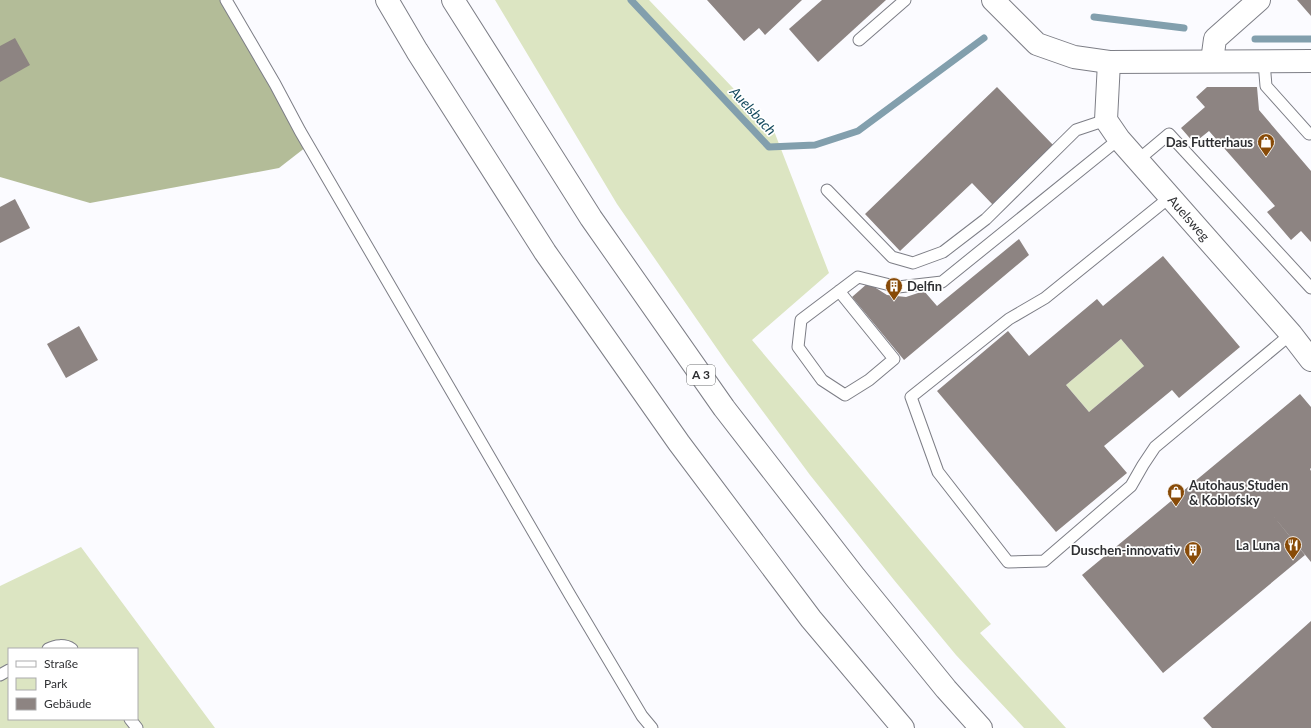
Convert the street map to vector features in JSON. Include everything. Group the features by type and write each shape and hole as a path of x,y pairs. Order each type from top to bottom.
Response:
{"main road":[{"path":"387,0 417,51 545,252 679,443 811,618 903,728"},
{"name":"A 3","path":"453,0 591,218 724,408 860,583 946,689 981,728"},
{"path":"1212,61 1215,39 1259,0"},
{"path":"997,4 1037,44 1074,57 1109,62 1311,61"},
{"path":"1106,120 1109,62"},
{"name":"Auelsweg","path":"1106,120 1119,139 1291,334 1311,360"}],"lane":[{"path":"226,0 275,84 300,131 566,589 642,716 652,728"},
{"path":"859,40 905,0"},
{"path":"1264,62 1266,86 1309,134"},
{"path":"827,190 892,256 913,263 943,252 986,219 1076,130 1106,120"},
{"path":"1138,160 1169,134 1311,288"},
{"path":"839,291 894,359 869,380 845,396 822,380 798,347 801,320 839,291 858,277 898,287 942,282 1119,139"},
{"path":"1170,197 1045,298 1010,319 911,397 938,472 1008,562 1044,562 1131,486 1142,465 1155,447 1291,334"},
{"path":"50,648 67,646 70,648"},
{"path":"131,720 137,728"}],"green space":[{"path":"0,0 222,0 306,147 279,168 90,203 0,177"},
{"path":"495,0 649,0 774,131 829,273 752,340 991,624 980,633 1066,728 1024,728 956,655 810,475 727,363 617,204"},
{"path":"1121,339 1144,366 1089,412 1066,385"},
{"path":"81,547 215,728 0,728 0,586"}],"building":[{"path":"707,0 802,0 765,35 759,28 744,41"},
{"path":"822,0 886,0 818,62 789,29"},
{"path":"1297,0 1311,0 1311,16"},
{"path":"15,38 30,65 0,82 0,46"},
{"path":"997,87 1054,146 993,205 972,183 900,251 865,214"},
{"name":"Das Futterhaus","path":"1207,87 1257,87 1259,110 1311,171 1311,242 1301,231 1291,240 1267,212 1275,206 1209,131 1194,143 1181,128 1205,107 1196,97"},
{"path":"15,199 30,228 0,243 0,207"},
{"name":"Delfin","path":"1019,239 1029,255 904,360 852,297 868,283 887,295 906,297 924,291 937,306"},
{"path":"1163,256 1240,347 1179,398 1172,390 1104,446 1127,473 1056,532 937,391 1008,331 1029,356 1097,299 1103,306","holes":["1121,339 1144,366 1089,412 1066,385"]},
{"path":"79,326 98,360 66,378 47,344"},
{"name":"Duschen-innovativ","path":"1300,394 1311,407 1311,562 1270,512 1305,555 1163,673 1082,575"},
{"path":"1311,621 1311,728 1212,728 1203,718"}],"waterway":[{"name":"Auelsbach","path":"631,0 769,147 815,145 858,131 984,38"},
{"name":"Auelsbach","path":"1094,17 1184,28"},
{"name":"Auelsbach","path":"1255,39 1311,39"}],"place":[{"name":"Das Futterhaus","path":"1266,157"},
{"name":"Delfin","path":"894,301"},
{"name":"Autohaus Studen & Koblofsky","path":"1176,507"},
{"name":"La Luna","path":"1293,560"},
{"name":"Duschen-innovativ","path":"1193,565"}]}
